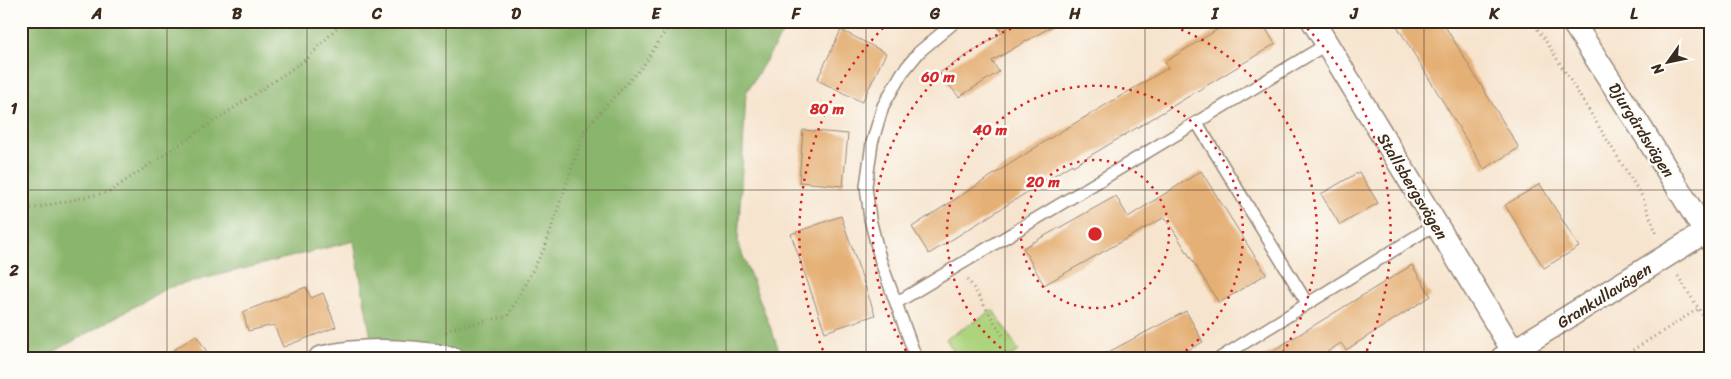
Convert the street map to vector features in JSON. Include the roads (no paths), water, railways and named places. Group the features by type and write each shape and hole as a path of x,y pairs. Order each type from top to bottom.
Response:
{"street":[{"name":"Stallsbergsvägen","path":"1313,21 1436,224 1508,354"},
{"name":"Djurgårdsvägen","path":"1572,21 1641,128 1707,236"},
{"name":"Grankullavägen","path":"1508,354 1666,256 1707,236"},
{"path":"320,358 355,352 383,351 418,352 452,358"}],"lane":[{"path":"916,358 881,262 870,219 866,186 872,143 883,106 902,73 920,52 956,21"},
{"path":"896,303 1327,44"},
{"path":"1197,123 1307,303"},
{"path":"1220,358 1436,224"}]}
